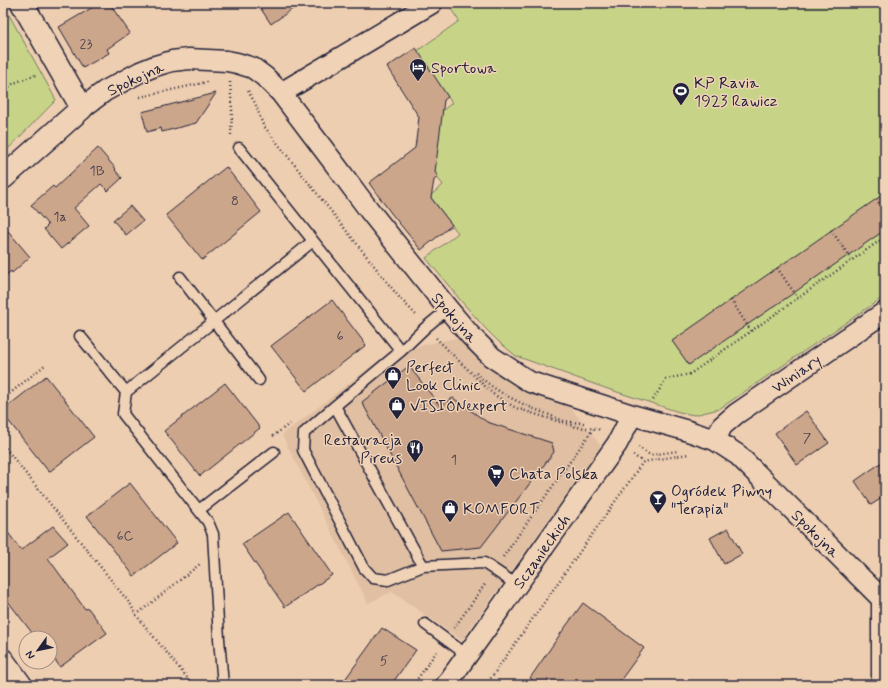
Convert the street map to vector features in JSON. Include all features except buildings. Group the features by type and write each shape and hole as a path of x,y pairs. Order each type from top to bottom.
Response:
{"street":[{"path":"3,178 82,108 22,3"},
{"path":"281,93 432,3"},
{"name":"Spokojna","path":"82,108 105,91 140,72 172,61 189,59 235,62 253,68 265,77 281,93 369,210 448,309 492,358 530,382 640,418 716,440 738,455 884,601"},
{"name":"Winiary","path":"716,440 722,426 736,414 885,312"},
{"name":"Sczanieckich","path":"446,685 617,444 640,418"},
{"path":"882,685 884,601"},
{"path":"3,659 22,685"}],"lane":[{"path":"239,148 401,351"},
{"path":"223,685 213,534 208,522 199,510 123,414 126,392 313,241"},
{"path":"180,277 259,380"},
{"path":"448,309 304,433 303,450 364,568 373,578 388,580 423,566 484,563 517,585"},
{"path":"80,336 126,392"},
{"path":"335,406 423,566"},
{"path":"199,510 274,452"},
{"path":"424,624 467,655"}],"path":[{"path":"3,91 14,84 39,74"},
{"path":"235,82 230,79 232,110 231,138 239,148"},
{"path":"124,81 134,98 211,81"},
{"path":"3,82 3,91"},
{"path":"246,88 255,103 263,125 398,296 455,357 493,394 516,408 576,427 598,429 643,462 694,453"},
{"path":"876,199 885,212"},
{"path":"832,230 852,260"},
{"path":"640,418 652,403 666,379 690,374 885,237"},
{"path":"777,268 798,298"},
{"path":"731,300 751,331"},
{"path":"3,399 45,365"},
{"path":"3,445 131,606 136,615 193,685"},
{"path":"486,685 643,462"},
{"path":"136,615 214,554"}],"shaded area":[{"path":"470,335 560,392 601,446 462,640 392,592 368,603 282,435 379,360 427,344"}],"green space":[{"path":"461,3 885,3 885,296 719,409 694,415 679,412 605,388 516,356 486,329 426,258 458,233 430,196 443,185 433,172 442,111 452,103 417,51 459,21 451,9"},
{"path":"3,4 56,100 3,154"}],"place":[{"name":"Sportowa","path":"418,82"},
{"name":"KP Ravia 1923 Rawicz","path":"681,106"},
{"name":"Perfect Look Clinic","path":"393,390"},
{"name":"VISIONexpert","path":"397,420"},
{"name":"Restauracja Pireus","path":"415,463"},
{"name":"Chata Polska","path":"496,488"},
{"name":"Ogródek Piwny \"Terapia\"","path":"658,514"},
{"name":"KOMFORT","path":"450,523"}]}
